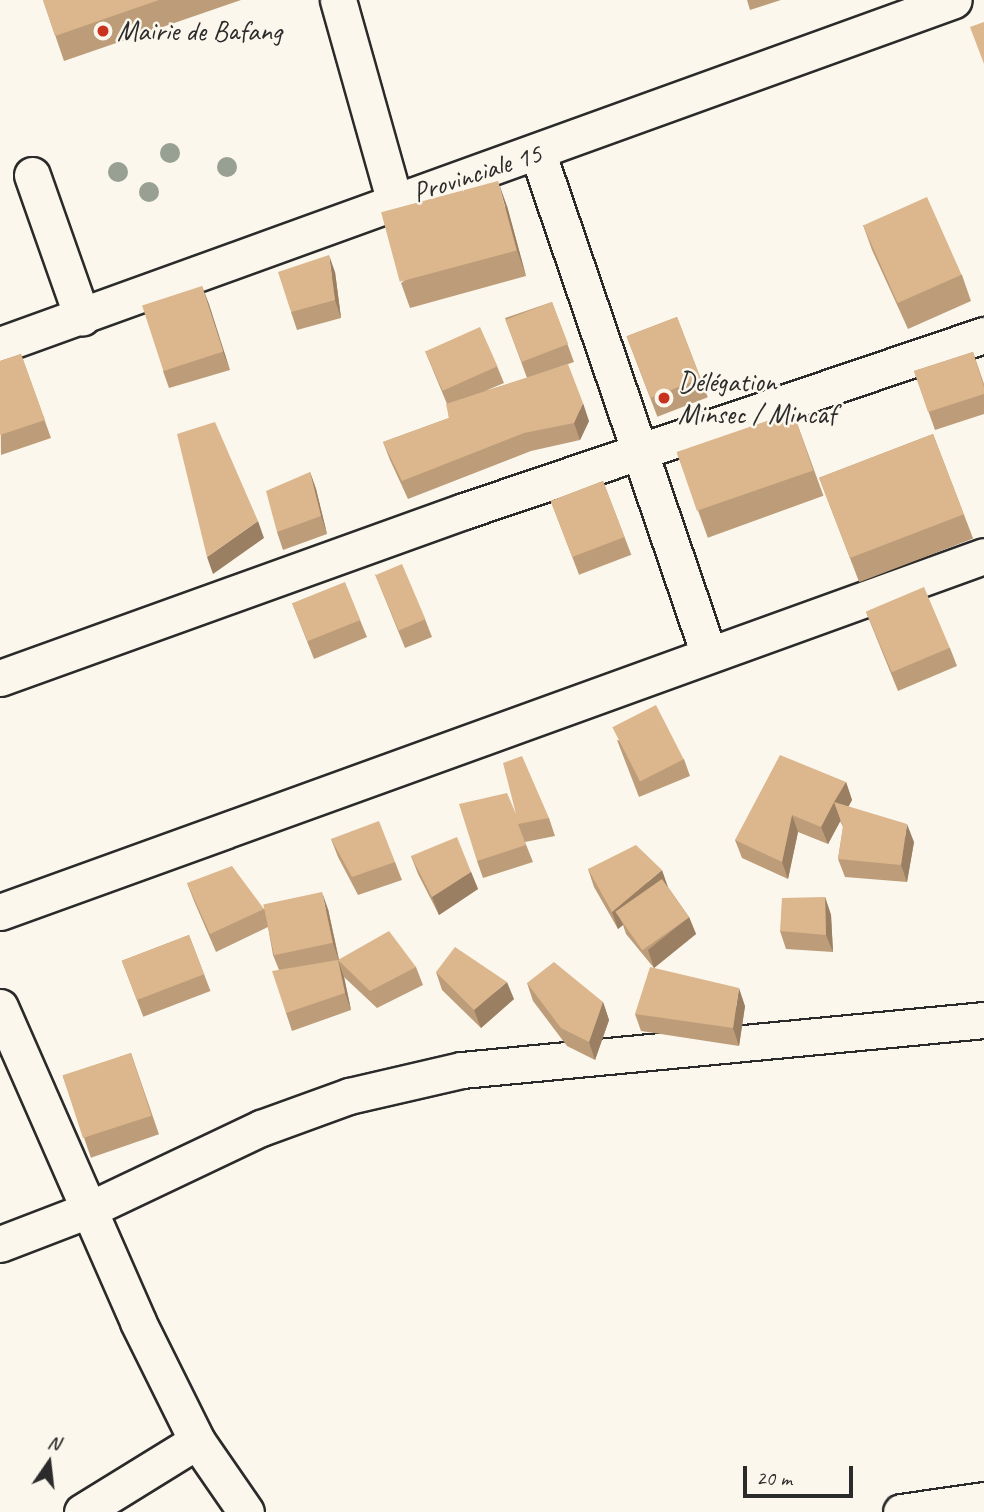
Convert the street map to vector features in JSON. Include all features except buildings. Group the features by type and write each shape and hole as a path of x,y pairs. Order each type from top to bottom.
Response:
{"street":[{"path":"338,0 394,199"},
{"name":"Provinciale 15","path":"0,345 82,317 394,199 538,154 954,0"},
{"path":"538,154 642,451 709,655"},
{"path":"32,176 82,317"},
{"path":"0,678 642,451 984,335"},
{"path":"0,912 984,556"},
{"path":"0,1007 86,1211 197,1441 246,1512"},
{"path":"0,1244 86,1211 261,1128 349,1096 462,1070 984,1020"},
{"path":"82,1512 197,1441"},
{"path":"901,1512 984,1500"}],"place":[{"name":"Mairie de Bafang","path":"103,31"},
{"name":"Délégation Minsec / Mincaf","path":"664,398"}]}
